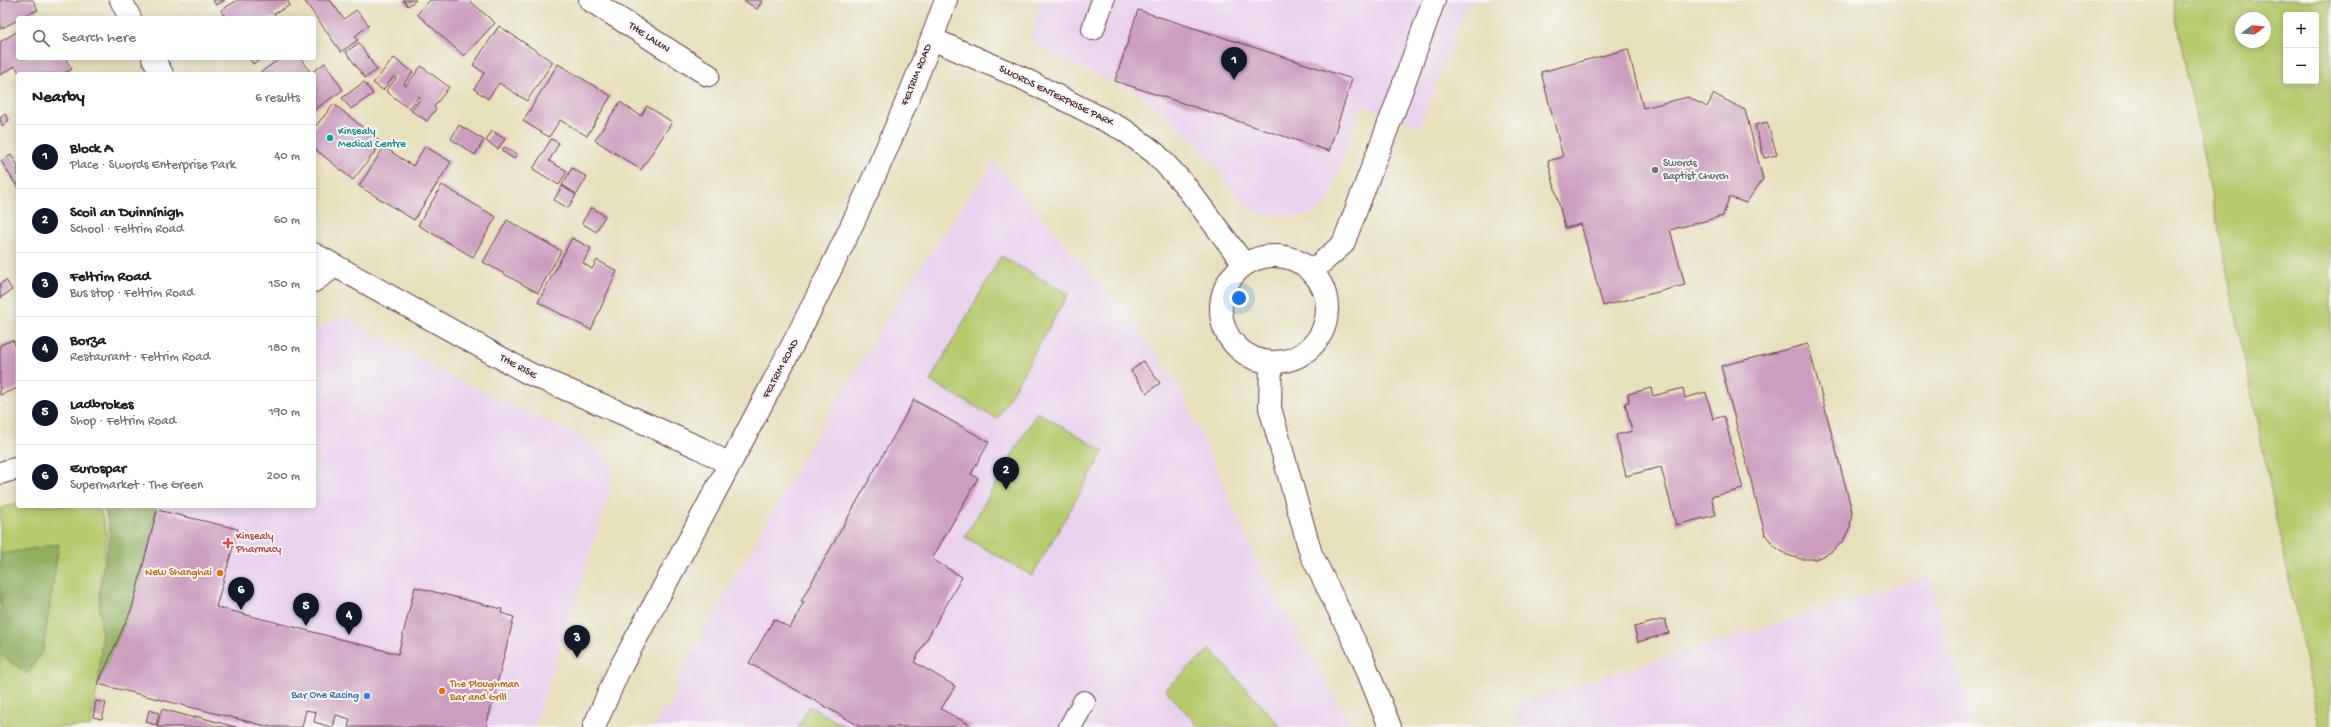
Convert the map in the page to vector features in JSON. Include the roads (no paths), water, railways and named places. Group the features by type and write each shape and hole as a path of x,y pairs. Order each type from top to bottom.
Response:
{"street":[{"path":"121,0 129,16"},
{"name":"THE LAWN","path":"590,0 708,75"},
{"name":"FELTRIM ROAD","path":"594,727 618,672 801,331 888,148 946,0"},
{"path":"1093,29 1102,0"},
{"path":"1312,271 1343,244 1434,0"},
{"name":"SWORDS ENTERPRISE PARK","path":"932,39 1022,78 1124,130 1155,153 1184,184 1244,264"},
{"path":"154,60 161,72"},
{"name":"THE RISE","path":"316,255 334,267 528,373 700,448 729,464"},
{"path":"1279,255 1297,260 1312,271 1322,284 1327,301 1327,318 1322,334 1313,346 1300,356 1286,361 1271,362 1255,359 1240,351 1229,338 1223,323 1220,307 1224,291 1231,276 1244,264 1260,257 1279,255"},
{"path":"316,280 334,267"},
{"path":"1271,362 1270,408 1310,554 1362,657 1390,727"},
{"path":"0,473 16,469"},
{"path":"1070,727 1084,702"}],"place":[{"name":"Block A","path":"1234,80"},
{"name":"Kinsealy Medical Centre","path":"330,138"},
{"name":"Swords Baptist Church","path":"1655,170"},
{"name":"Scoil an Duinnínigh","path":"1006,490"},
{"name":"Kinsealy Pharmacy","path":"228,543"},
{"name":"New Shanghai","path":"220,573"},
{"name":"Eurospar","path":"241,610"},
{"name":"Ladbrokes","path":"306,626"},
{"name":"Borza","path":"349,635"},
{"name":"Feltrim Road","path":"577,658"},
{"name":"The Ploughman Bar and Grill","path":"442,691"},
{"name":"Bar One Racing","path":"367,696"}]}
